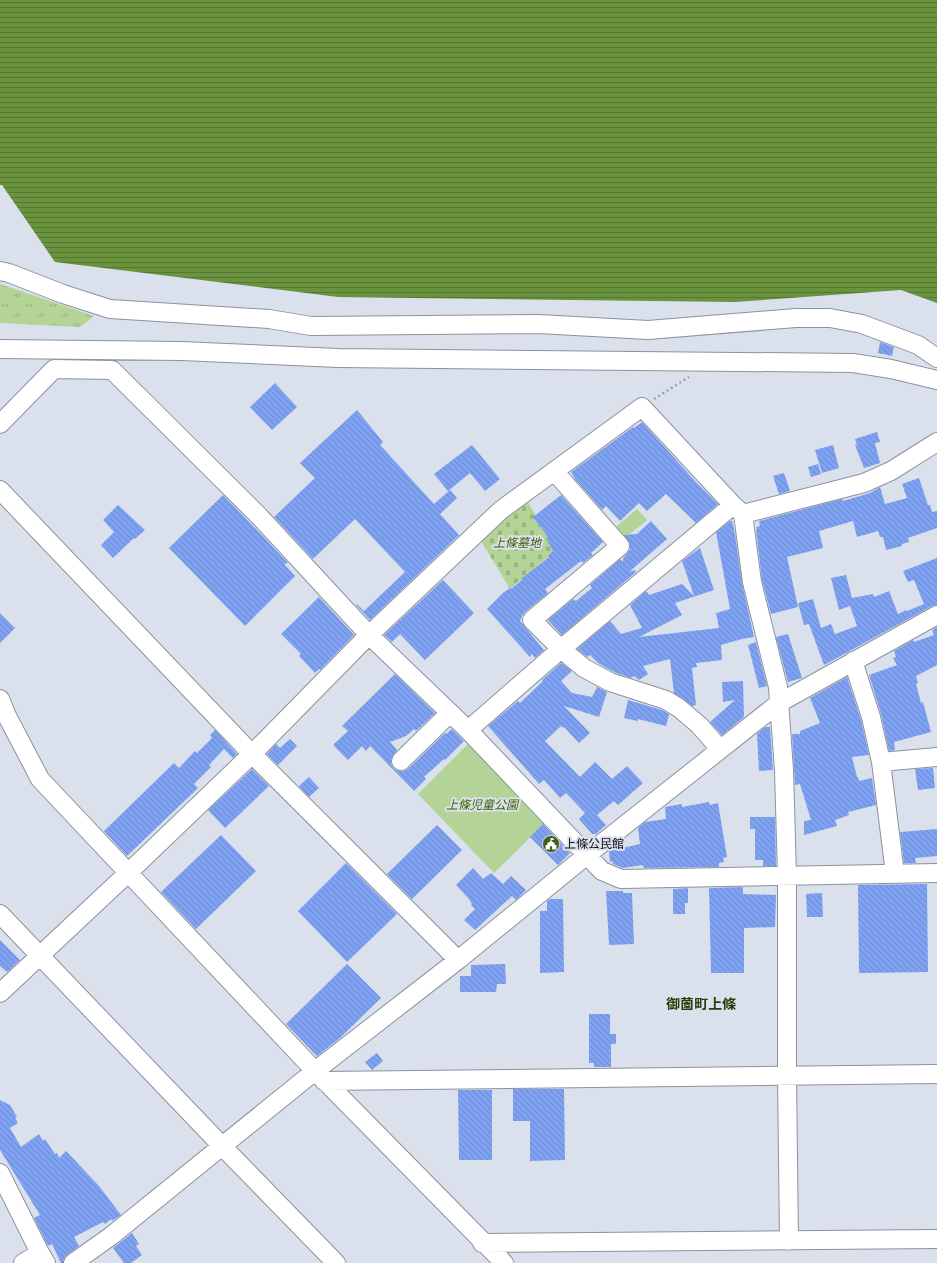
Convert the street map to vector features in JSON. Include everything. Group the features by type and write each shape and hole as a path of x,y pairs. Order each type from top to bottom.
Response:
{"street":[{"path":"0,270 63,294 110,309 269,319 311,326 538,324 648,330 796,318 830,318 862,324 918,345 937,358"},
{"path":"0,349 181,351 338,358 853,363 891,369 937,380"},
{"path":"0,424 54,369 112,370 259,516 369,635 468,730 602,871 621,879 937,873"},
{"path":"0,993 252,754 369,635 501,510 642,407 738,509 752,582 778,687 784,770 787,876 786,1075 789,1241"},
{"path":"468,730 561,649 738,509 864,483 891,471 937,442"},
{"path":"554,471 626,542 532,620 561,649 584,668 610,682 666,700 679,708 699,725 720,749"},
{"path":"0,490 252,754 458,960"},
{"path":"73,1263 111,1236 222,1146 320,1076 458,960 587,855 779,703 937,615"},
{"path":"853,662 871,717 881,762 895,874"},
{"path":"0,699 3,717 40,779 320,1076 482,1243 504,1263"},
{"path":"401,761 450,713"},
{"path":"881,762 937,757"},
{"path":"0,914 336,1263"},
{"path":"320,1076 937,1074"},
{"path":"0,1173 43,1258 23,1263"},
{"path":"482,1243 937,1239"}],"green space":[{"path":"0,284 94,316 80,327 0,323"},
{"name":"上條墓地","path":"526,499 556,550 510,589 478,536"},
{"path":"637,509 647,520 620,542 611,531"},
{"name":"上條児童公園","path":"472,740 549,819 494,873 418,794"}],"shaded area":[{"path":"0,0 937,0 937,303 901,290 735,302 338,297 55,262 2,185 0,185"}],"building":[{"path":"880,342 894,347 892,356 878,353"},
{"path":"275,383 297,407 272,430 250,407"},
{"path":"357,410 383,442 380,445 434,504 450,490 457,498 440,514 459,535 370,620 356,605 357,604 364,611 405,572 355,519 313,559 274,517 315,478 300,463"},
{"path":"642,422 695,481 718,504 696,523 666,494 647,511 639,503 620,521 606,506 602,510 575,479 571,472"},
{"path":"877,432 880,442 875,443 880,463 864,468 855,445 857,445 855,439"},
{"path":"472,445 500,479 485,491 470,473 448,491 434,474"},
{"path":"833,445 839,468 822,473 815,450"},
{"path":"818,464 821,474 811,477 808,467"},
{"path":"784,473 790,491 779,494 773,476"},
{"path":"919,478 928,505 930,505 932,512 937,511 937,528 908,538 909,542 902,544 902,546 886,550 883,537 880,537 878,531 857,537 853,521 819,531 823,548 787,557 798,607 771,614 762,580 756,530 756,527 760,526 759,521 842,499 843,501 870,493 880,487 885,504 907,498 902,484"},
{"path":"223,495 288,563 284,564 295,576 245,626 169,548"},
{"path":"561,495 603,542 591,553 593,555 583,563 581,561 545,589 548,593 522,616 520,621 544,650 535,658 532,654 530,657 487,609 503,593 510,588 511,589 522,580 521,579 549,557 548,556 553,551 546,538 548,537 533,517"},
{"path":"118,505 145,530 135,539 134,538 113,558 101,545 114,532 103,520"},
{"path":"651,521 667,539 629,572 635,570 636,572 562,635 548,620 573,599 576,601 592,588 590,585 620,559 623,562 623,558 630,550 630,544 624,535 637,534"},
{"path":"732,521 735,534 742,583 754,637 721,645 722,660 696,663 697,667 692,668 696,705 692,706 674,693 670,659 643,666 648,674 639,680 634,676 631,678 614,672 598,663 590,655 587,657 577,649 610,621 621,634 642,628 630,605 646,591 649,595 682,584 694,596 682,561 700,548 714,590 675,603 682,615 639,637 719,628 716,613 730,609 716,532"},
{"path":"937,558 937,605 932,606 824,665 809,624 804,625 798,603 813,599 821,628 831,624 835,634 857,626 850,606 839,610 831,578 846,575 852,598 873,594 874,597 889,591 898,614 924,604 914,580 908,582 903,571"},
{"path":"443,580 474,613 425,660 400,634 392,642 384,635"},
{"path":"319,597 354,635 320,670 319,669 315,673 299,656 301,654 281,634"},
{"path":"0,613 15,628 0,643"},
{"path":"937,627 937,665 916,676 918,683 916,684 921,703 923,702 931,732 894,742 895,750 889,751 881,714 869,675 897,665 893,658 896,657 894,651 913,640 914,642 934,635 932,630"},
{"path":"788,634 802,678 788,682 776,637"},
{"path":"756,642 767,686 759,688 748,645"},
{"path":"561,663 571,670 571,672 561,681 572,693 592,697 597,687 607,692 599,717 564,706 590,733 579,743 564,727 563,728 561,726 545,741 580,777 595,762 612,779 627,766 643,783 618,805 614,801 597,815 606,825 596,834 592,834 579,819 585,813 566,793 560,798 544,780 539,784 488,726 518,701 520,703"},
{"path":"395,674 435,713 416,731 414,729 406,736 390,742 397,750 391,759 391,764 394,769 403,771 408,769 445,733 446,734 452,729 464,741 445,760 444,759 424,777 426,779 414,791 370,746 366,751 362,746 348,760 333,745 348,731 342,726"},
{"path":"847,677 861,720 869,755 852,757 859,781 872,778 876,805 848,812 849,815 835,820 837,826 804,835 804,821 811,820 800,784 795,785 792,734 800,734 800,731 820,723 810,698"},
{"path":"743,681 744,717 722,735 710,722 735,700 723,702 722,682"},
{"path":"628,700 662,710 669,714 666,726 638,719 638,721 624,718"},
{"path":"765,727 770,727 773,770 759,771 757,734"},
{"path":"215,730 237,754 233,758 224,749 209,765 211,767 194,784 198,788 127,856 104,831 174,763 179,768 195,751 197,753 212,738 210,735"},
{"path":"290,739 297,746 278,765 267,754 276,744 280,748"},
{"path":"933,768 935,788 918,790 915,769"},
{"path":"252,769 269,786 225,828 208,810"},
{"path":"309,777 319,788 309,797 299,786"},
{"path":"709,802 710,805 718,803 727,857 723,858 724,862 719,863 719,867 644,868 643,865 623,868 613,864 612,861 610,862 609,851 640,844 638,828 645,822 666,819 665,807 682,804 682,807"},
{"path":"750,817 775,817 776,866 763,866 763,860 755,860 755,829 750,829"},
{"name":"上條公民館","path":"543,824 570,853 558,865 530,837"},
{"path":"437,825 462,850 412,899 387,874"},
{"path":"937,829 937,856 915,858 916,863 904,863 900,832"},
{"path":"221,835 256,871 196,929 161,892"},
{"path":"346,863 397,914 347,962 298,911"},
{"path":"473,868 483,879 491,873 503,884 511,876 526,890 516,900 512,896 475,930 464,920 475,909 471,905 472,904 469,899 456,885"},
{"path":"927,884 928,972 859,973 858,885"},
{"path":"743,887 743,894 776,895 775,927 744,928 744,973 711,973 709,888"},
{"path":"688,888 688,903 685,903 685,914 674,914 673,889"},
{"path":"606,891 623,891 623,893 632,893 634,944 609,945"},
{"path":"822,893 823,917 807,917 806,894"},
{"path":"550,899 563,899 564,972 540,973 540,911 547,911 547,901"},
{"path":"0,940 20,960 7,972 0,966"},
{"path":"347,964 381,998 340,1038 317,1056 286,1024"},
{"path":"505,964 506,984 497,984 496,992 460,992 460,976 471,976 471,965"},
{"path":"589,1014 610,1014 610,1034 616,1034 616,1044 611,1044 611,1067 594,1067 594,1063 589,1063"},
{"path":"377,1053 383,1061 372,1070 365,1062"},
{"path":"513,1089 564,1089 565,1160 530,1161 530,1121 513,1121"},
{"path":"458,1090 492,1090 492,1160 459,1160"},
{"path":"0,1100 10,1105 17,1117 15,1118 18,1123 10,1128 21,1147 39,1134 43,1141 45,1139 55,1154 57,1153 59,1158 66,1151 99,1186 121,1215 112,1221 111,1219 105,1224 103,1222 74,1237 79,1246 64,1258 63,1263 61,1263 52,1244 48,1246 34,1218 40,1215 0,1150"},
{"path":"132,1233 139,1244 136,1246 142,1255 131,1263 124,1263 113,1248"}],"place":[{"name":"上條公民館","path":"551,844"}],"district":[{"name":"御薗町上條","path":"701,1004"}]}
